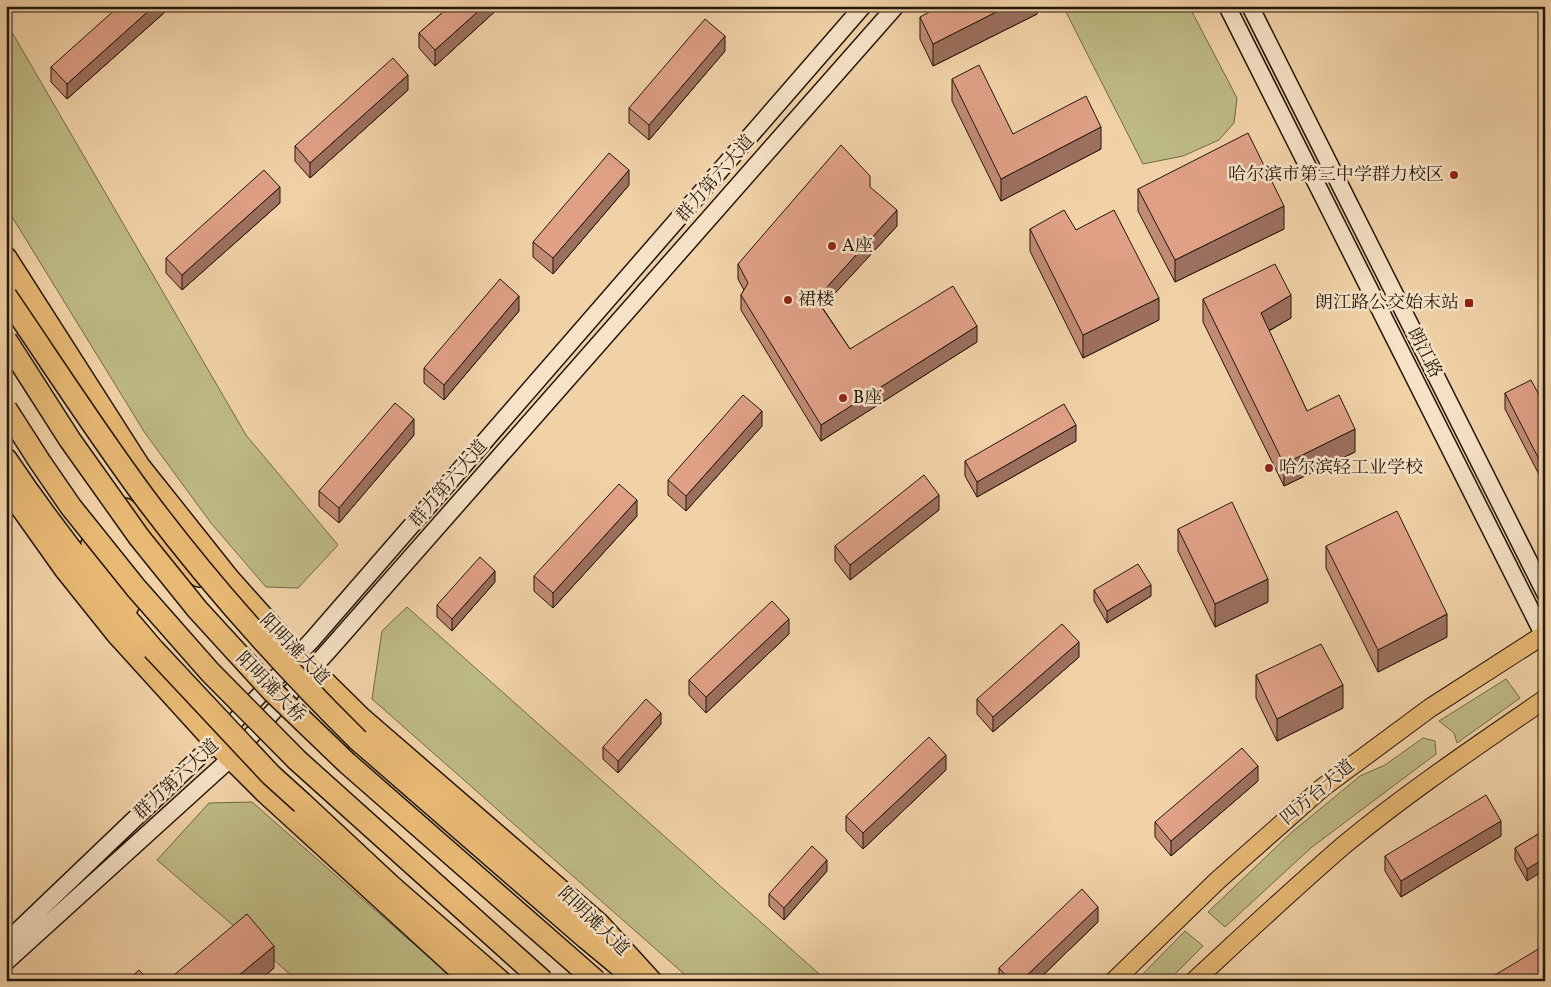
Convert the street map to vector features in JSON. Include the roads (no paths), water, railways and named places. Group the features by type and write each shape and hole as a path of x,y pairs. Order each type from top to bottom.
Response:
{"highway":[{"name":"阳明滩大道","path":"6,258 139,466 229,579 305,663 361,718 599,924 651,981"},
{"path":"6,296 124,469 227,601 329,712 358,740 637,981"},
{"name":"阳明滩大桥","path":"6,340 105,492 197,609 272,691 347,763 596,981"},
{"name":"阳明滩大桥","path":"6,409 71,507 136,588 210,672 297,760 543,981"},
{"path":"6,459 32,498 111,601 153,649 271,775 391,886 500,981"},
{"path":"6,486 36,529 117,634 231,758 266,793 472,981"},
{"path":"105,492 227,601"},
{"path":"71,507 153,649"}],"main road":[{"name":"群力第六大道","path":"6,962 231,758 305,663 863,6"},
{"name":"群力第六大道","path":"6,942 216,742 305,663 896,6"},
{"name":"朗江路","path":"1227,6 1544,635"},
{"name":"朗江路","path":"1250,6 1545,593"},
{"name":"四方台大道","path":"1114,981 1217,881 1322,788 1430,708 1544,635"},
{"path":"1194,981 1270,910 1345,844 1408,795 1545,700"}],"place":[{"name":"哈尔滨市第三中学群力校区","path":"1454,175"},
{"name":"A座","path":"832,246"},
{"name":"裙楼","path":"788,300"},
{"name":"朗江路公交始末站","path":"1469,303"},
{"name":"B座","path":"843,398"},
{"name":"哈尔滨轻工业学校","path":"1269,468"}]}
